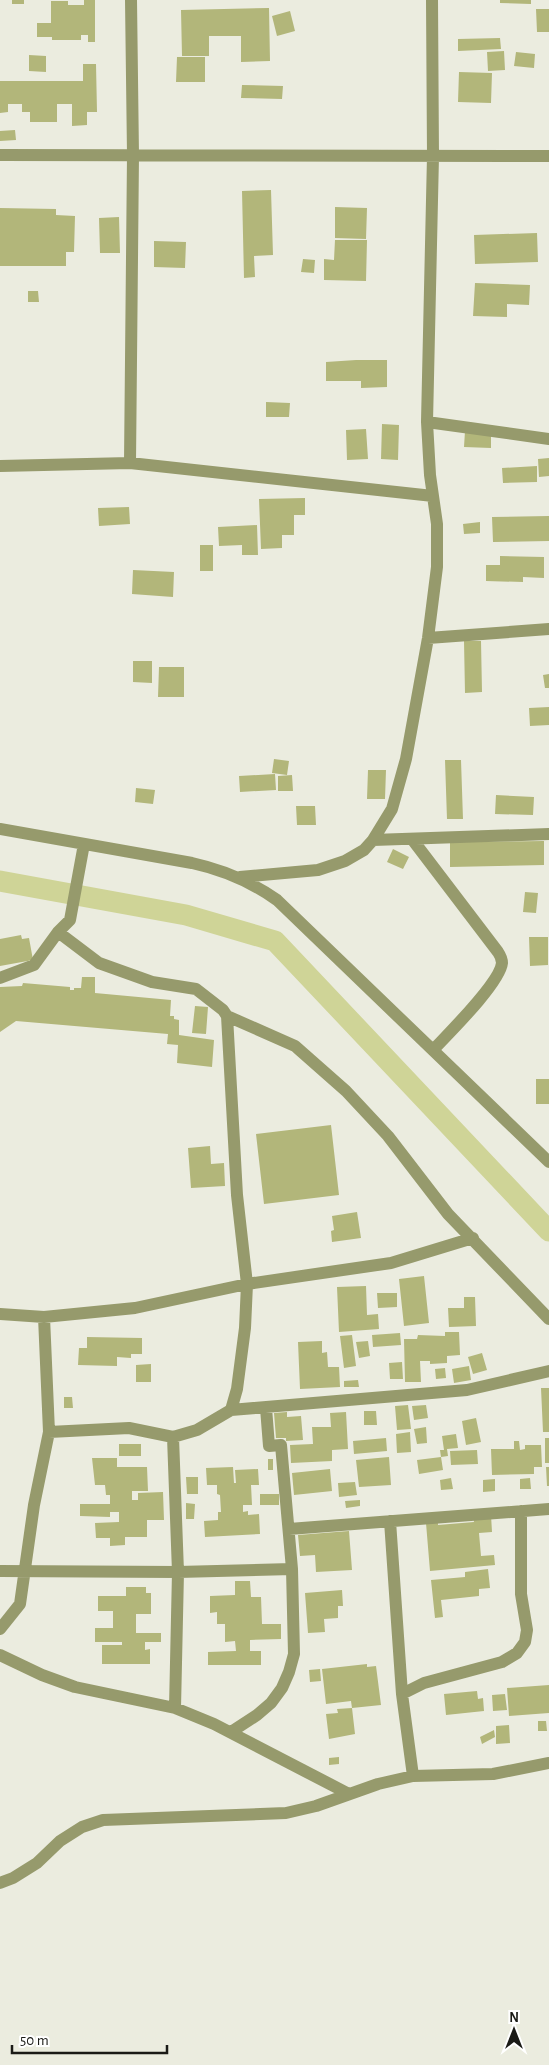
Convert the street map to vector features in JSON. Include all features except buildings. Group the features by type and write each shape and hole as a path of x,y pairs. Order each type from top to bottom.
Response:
{"street":[{"path":"130,464 133,155 131,0"},
{"path":"240,877 318,870 358,854 373,840 392,809 406,759 428,638 437,567 437,524 427,422 433,156 432,0"},
{"path":"0,154 549,156"},
{"path":"427,422 549,439"},
{"path":"0,466 130,464 433,496"},
{"path":"428,638 549,629"},
{"path":"0,829 192,863 218,869 240,877 276,900 549,1162"},
{"path":"373,840 549,834"},
{"path":"412,839 498,952 502,963 497,974 476,1003 433,1050"},
{"path":"0,978 34,965 58,932 70,920 84,844"},
{"path":"58,932 99,963 152,982 196,989 223,1010 227,1016 237,1194 247,1284 245,1328 237,1389 231,1410"},
{"path":"227,1016 295,1046 346,1091 388,1136 448,1214 549,1319"},
{"path":"0,1314 44,1317 135,1308 247,1284 391,1263 473,1238"},
{"path":"0,1629 20,1604 34,1505 49,1432 44,1317"},
{"path":"49,1432 128,1428 173,1437 196,1430 231,1410 467,1390 549,1371"},
{"path":"231,1732 258,1715 271,1703 282,1688 294,1654 292,1569 280,1445 268,1446 266,1408"},
{"path":"173,1437 178,1572 175,1708"},
{"path":"289,1529 549,1509"},
{"path":"402,1694 424,1683 502,1662 517,1653 525,1642 527,1630 521,1594 521,1511"},
{"path":"390,1521 402,1694 413,1776"},
{"path":"0,1571 178,1572 292,1569"},
{"path":"0,1655 42,1675 75,1687 175,1708 231,1732 349,1794"},
{"path":"0,1883 13,1878 37,1863 60,1841 82,1827 103,1820 286,1813 316,1806 378,1784 413,1776 493,1774 549,1763"}],"waterway":[{"path":"0,881 186,915 275,941 549,1231"}]}
